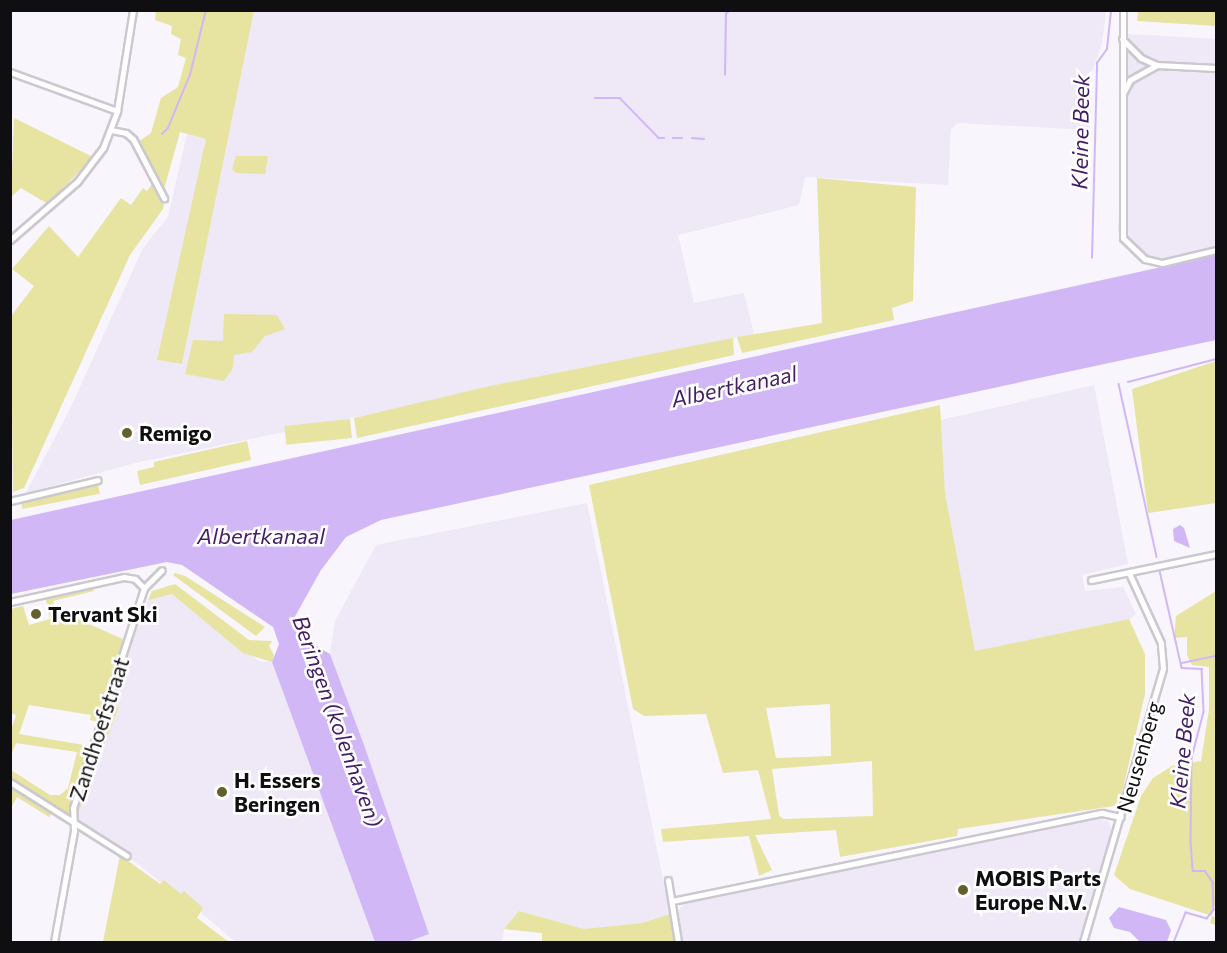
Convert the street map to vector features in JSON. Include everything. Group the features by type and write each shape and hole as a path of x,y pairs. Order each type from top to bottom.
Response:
{"street":[{"path":"10,240 85,174 111,130 117,111 133,10"},
{"path":"1123,10 1123,238 1145,259 1162,263 1216,250"},
{"path":"1122,39 1141,58 1157,64 1216,68"},
{"path":"1123,93 1130,80 1157,64"},
{"path":"10,72 117,111"},
{"path":"111,130 126,133 133,140 164,198"},
{"path":"10,501 98,480"},
{"path":"1091,580 1216,554"},
{"name":"Zandhoefstraat","path":"54,942 74,831 73,808 144,588 162,570"},
{"name":"Neusenberg","path":"1083,942 1163,668 1161,643 1129,573"},
{"path":"10,602 124,577 135,579 144,588"},
{"path":"10,782 127,856"},
{"path":"672,901 1102,813 1121,818"},
{"path":"668,880 678,942"}],"shaded area":[{"path":"156,11 254,11 182,364 157,360 206,139 180,132 163,193 138,142 151,133 161,98 178,87 186,58 178,55 181,39 171,34 172,26 155,20"},
{"path":"254,11 1106,11 1102,44 1092,72 1090,130 958,123 951,129 948,185 805,177 799,205 678,235 694,303 744,293 754,334 135,463 26,493 70,409 143,248 168,217 187,134 206,139 157,360 182,364"},
{"path":"1138,11 1216,11 1216,26 1137,21"},
{"path":"1126,34 1216,39 1216,255 1160,268 1134,256 1120,241 1118,231"},
{"path":"14,118 93,157 48,204 21,188 11,197"},
{"path":"236,156 268,156 265,174 236,173 232,169"},
{"path":"817,178 916,187 913,301 892,308 894,320 742,353 737,337 822,323"},
{"path":"152,184 164,205 163,209 130,255 24,488 13,492 11,316 34,286 12,269 49,226 78,257 121,198 131,205 143,188 147,191"},
{"path":"224,314 277,315 285,329 265,336 252,352 234,355 233,368 224,381 185,374 193,340 223,341"},
{"path":"733,338 734,355 357,438 354,418 490,386"},
{"path":"1216,361 1216,503 1148,513 1132,389"},
{"path":"1094,385 1128,564 1082,575 1085,591 1123,587 1136,614 1129,619 975,651 945,493 941,420"},
{"path":"940,405 945,493 975,651 1129,619 1145,654 1145,694 1121,797 1114,806 958,829 957,836 840,857 836,830 755,835 772,870 759,876 749,836 663,842 661,829 771,819 758,770 723,773 706,714 644,716 633,709 589,485","holes":["830,704 831,756 776,758 766,708","872,761 873,816 783,819 779,815 772,769"]},
{"path":"350,419 352,438 286,445 284,426"},
{"path":"247,441 251,460 140,485 137,471 154,467 154,462"},
{"path":"98,484 100,494 22,509 20,499"},
{"path":"587,503 670,914 642,923 584,929 519,911 504,929 502,942 407,942 429,934 330,654 335,621 376,545"},
{"path":"175,573 185,576 265,627 256,636 173,575"},
{"path":"175,584 249,640 272,641 269,646 274,655 272,662 243,653 172,594 148,600 152,591"},
{"path":"91,586 94,591 53,601 55,609 125,640 97,722 90,720 91,715 29,705 19,734 96,747 110,704 119,707 78,813 79,821 125,850 124,853 55,810 49,817 17,797 11,808 11,770 50,795 60,795 68,788 77,752 16,743 11,756 11,730 16,715 11,713 11,609 23,606 29,625 50,619 45,596"},
{"path":"1216,591 1216,899 1212,916 1130,889 1114,875 1141,796 1153,778 1172,766 1201,761 1209,709 1209,667 1192,665 1187,655 1187,637 1174,638 1176,616"},
{"path":"164,593 172,594 259,661 272,662 375,942 236,942 200,912 202,908 184,892 181,895 164,880 162,883 124,853 125,850 79,820 78,812 119,707 110,704 142,614 148,600"},
{"path":"1095,817 1108,821 1112,830 1080,942 680,942 677,911 687,902"},
{"path":"120,855 160,884 164,880 181,894 184,891 203,908 197,918 229,942 103,942"},
{"path":"519,911 584,929 642,923 670,914 674,942 542,942 542,933 504,929"},
{"path":"1212,916 1216,918 1216,925 1210,923"}],"water":[{"name":"Albertkanaal","path":"1216,255 1216,340 381,520 346,537 321,570 293,620 299,636 330,654 364,745 429,934 407,942 375,942 272,662 279,644 273,627 182,565 167,562 11,594 11,520"},
{"path":"1180,525 1184,528 1190,548 1174,541 1173,529"},
{"path":"1119,907 1166,920 1171,930 1167,942 1140,942 1130,932 1114,928 1109,918"}],"waterway":[{"path":"162,134 168,128 190,75 206,10"},
{"path":"725,75 726,14 730,10"},
{"name":"Kleine Beek","path":"1092,258 1097,63 1107,49 1111,10"},
{"path":"595,98 620,98 659,138 664,138"},
{"path":"673,138 682,138"},
{"path":"692,138 704,139"},
{"path":"1128,382 1216,359"},
{"name":"Kleine Beek","path":"1119,384 1157,557"},
{"name":"Kleine Beek","path":"1160,571 1182,668 1202,669 1204,712 1192,758 1191,841 1193,871 1205,871 1213,882 1214,910 1207,919 1186,913 1174,942"},
{"path":"1182,663 1216,656"}],"place":[{"name":"Remigo","path":"127,433"},
{"name":"Tervant Ski","path":"36,614"},
{"name":"H. Essers Beringen","path":"222,792"},
{"name":"MOBIS Parts Europe N.V.","path":"963,890"}],"water label":[{"name":"Beringen (kolenhaven)","path":"338,721"}]}
